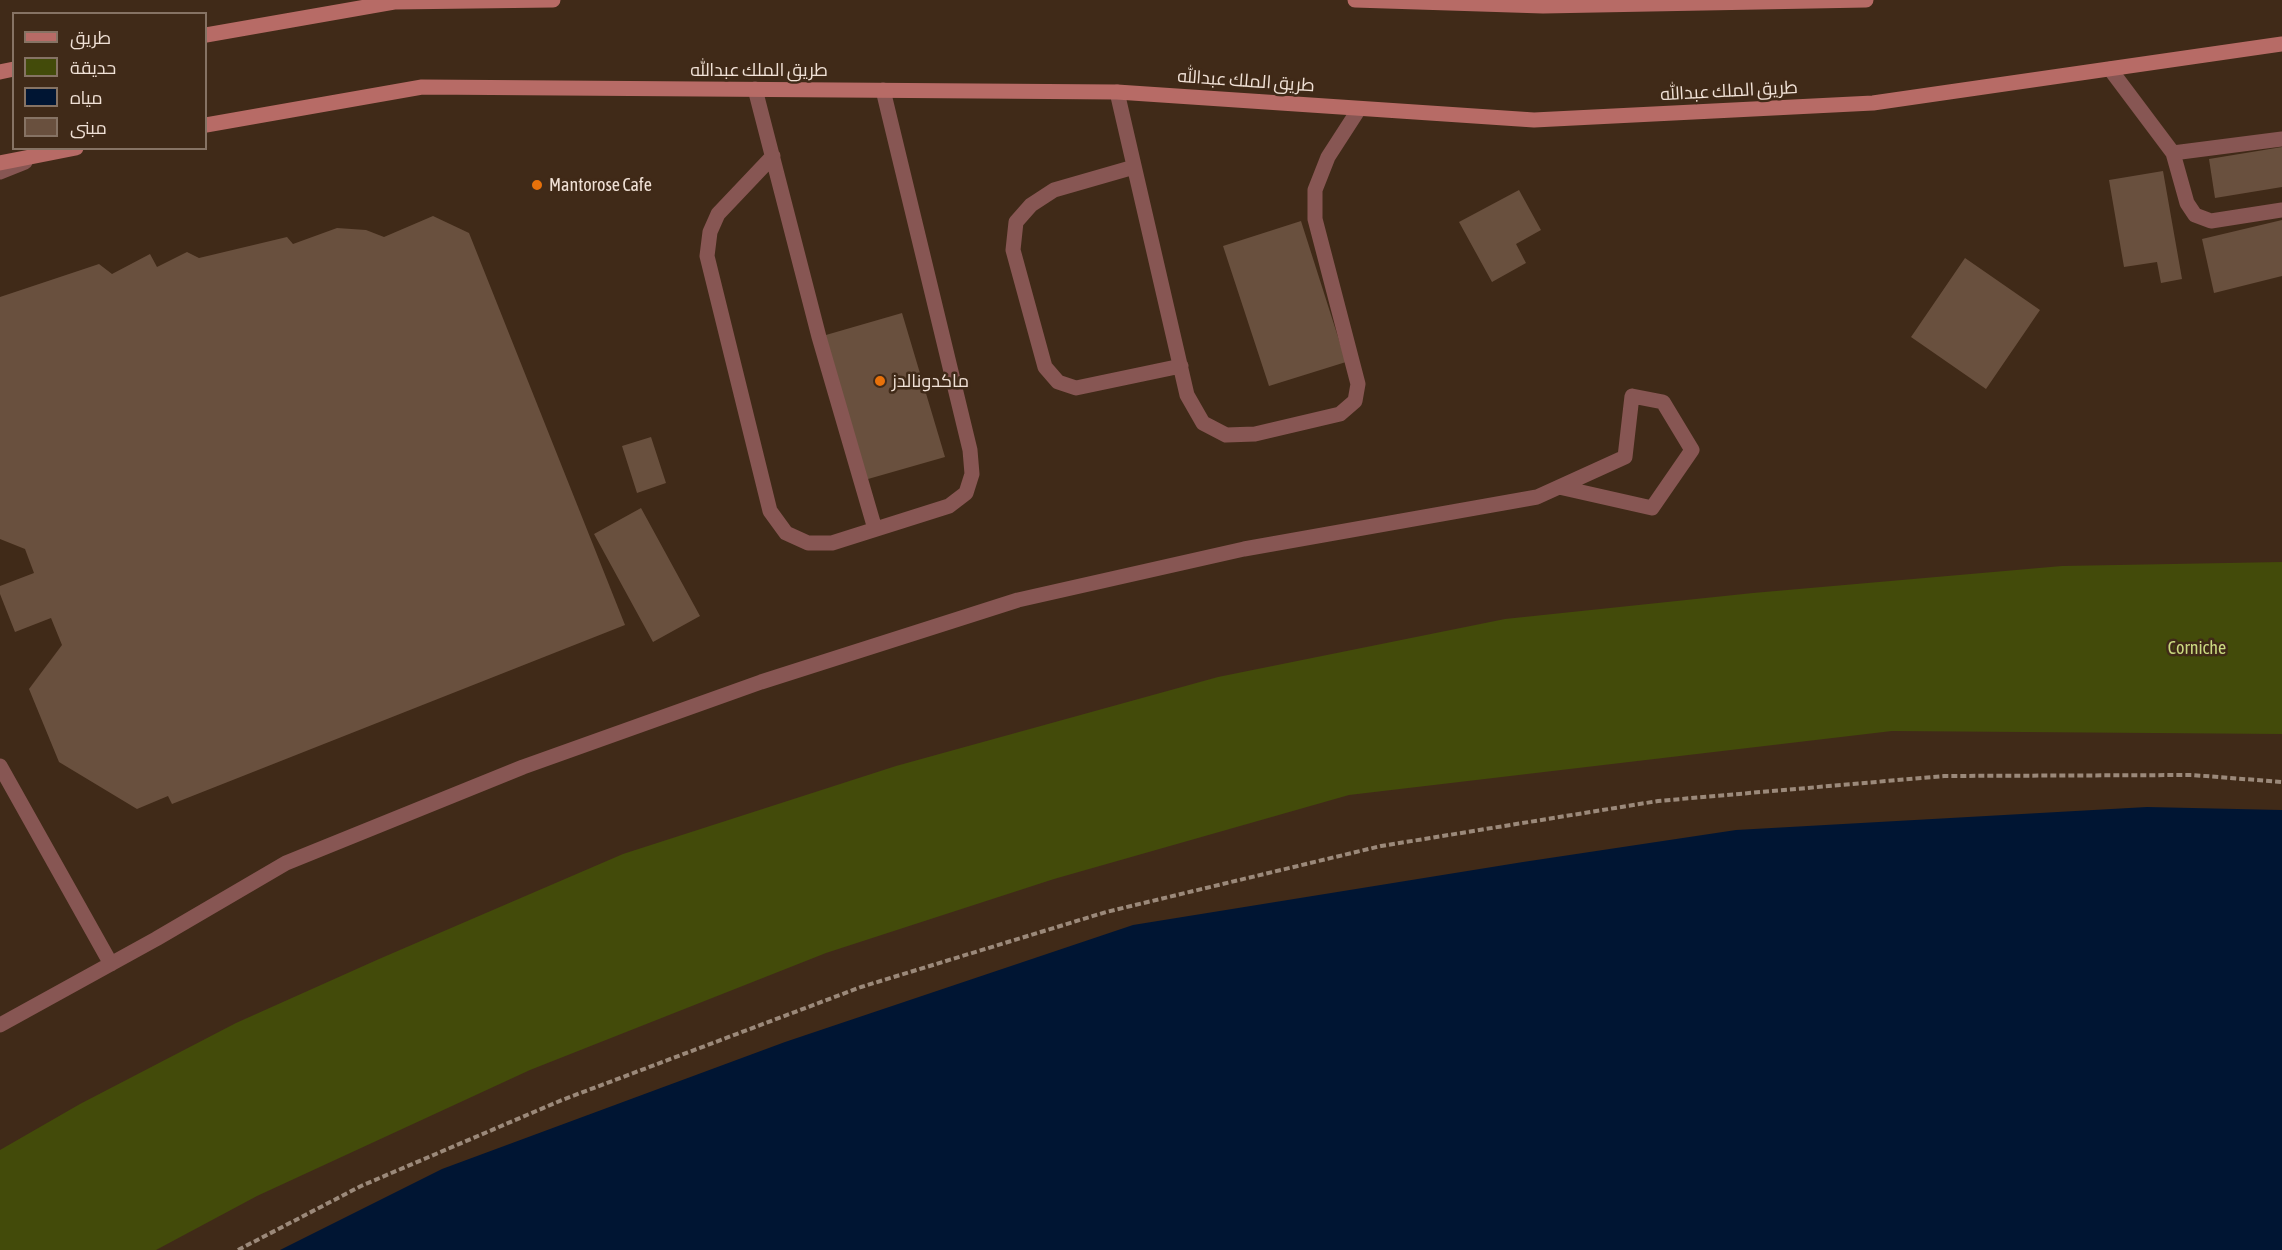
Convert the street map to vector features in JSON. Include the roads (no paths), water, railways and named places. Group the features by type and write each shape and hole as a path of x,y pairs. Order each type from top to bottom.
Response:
{"street":[{"path":"207,35 394,2 553,0"},
{"path":"1355,0 1543,6 1866,0"},
{"name":"طريق الملك عبدالله","path":"207,125 422,87 1117,92 1534,120 1873,103 2282,44"},
{"path":"0,163 66,150"}],"lane":[{"path":"2110,69 2173,153 2187,203 2195,215 2211,221 2282,210"},
{"path":"755,89 819,337 875,529"},
{"path":"773,156 718,214 710,232 707,256 770,511 786,533 808,543 832,543 949,506 966,493 972,474 970,450 883,90"},
{"path":"1117,92 1187,394 1203,423 1226,435 1255,434 1340,414 1355,401 1358,384 1315,219 1315,190 1328,157 1359,109"},
{"path":"2173,153 2282,139"},
{"path":"0,172 40,155"},
{"path":"1134,167 1054,190 1031,205 1016,222 1013,250 1045,367 1058,382 1076,388 1181,366"},
{"path":"0,1025 286,863 523,767 761,682 1018,600 1244,549 1537,497 1558,487 1625,457 1632,396 1663,402 1692,450 1652,508 1558,487"},
{"path":"0,766 111,964"}],"water":[{"path":"2147,807 2282,810 2282,1250 280,1250 442,1169 785,1042 1133,925 1736,830"}],"place":[{"name":"Mantorose Cafe","path":"537,185"},
{"name":"ماكدونالدز","path":"880,381"}],"park label":[{"name":"Corniche","path":"2197,648"}]}
